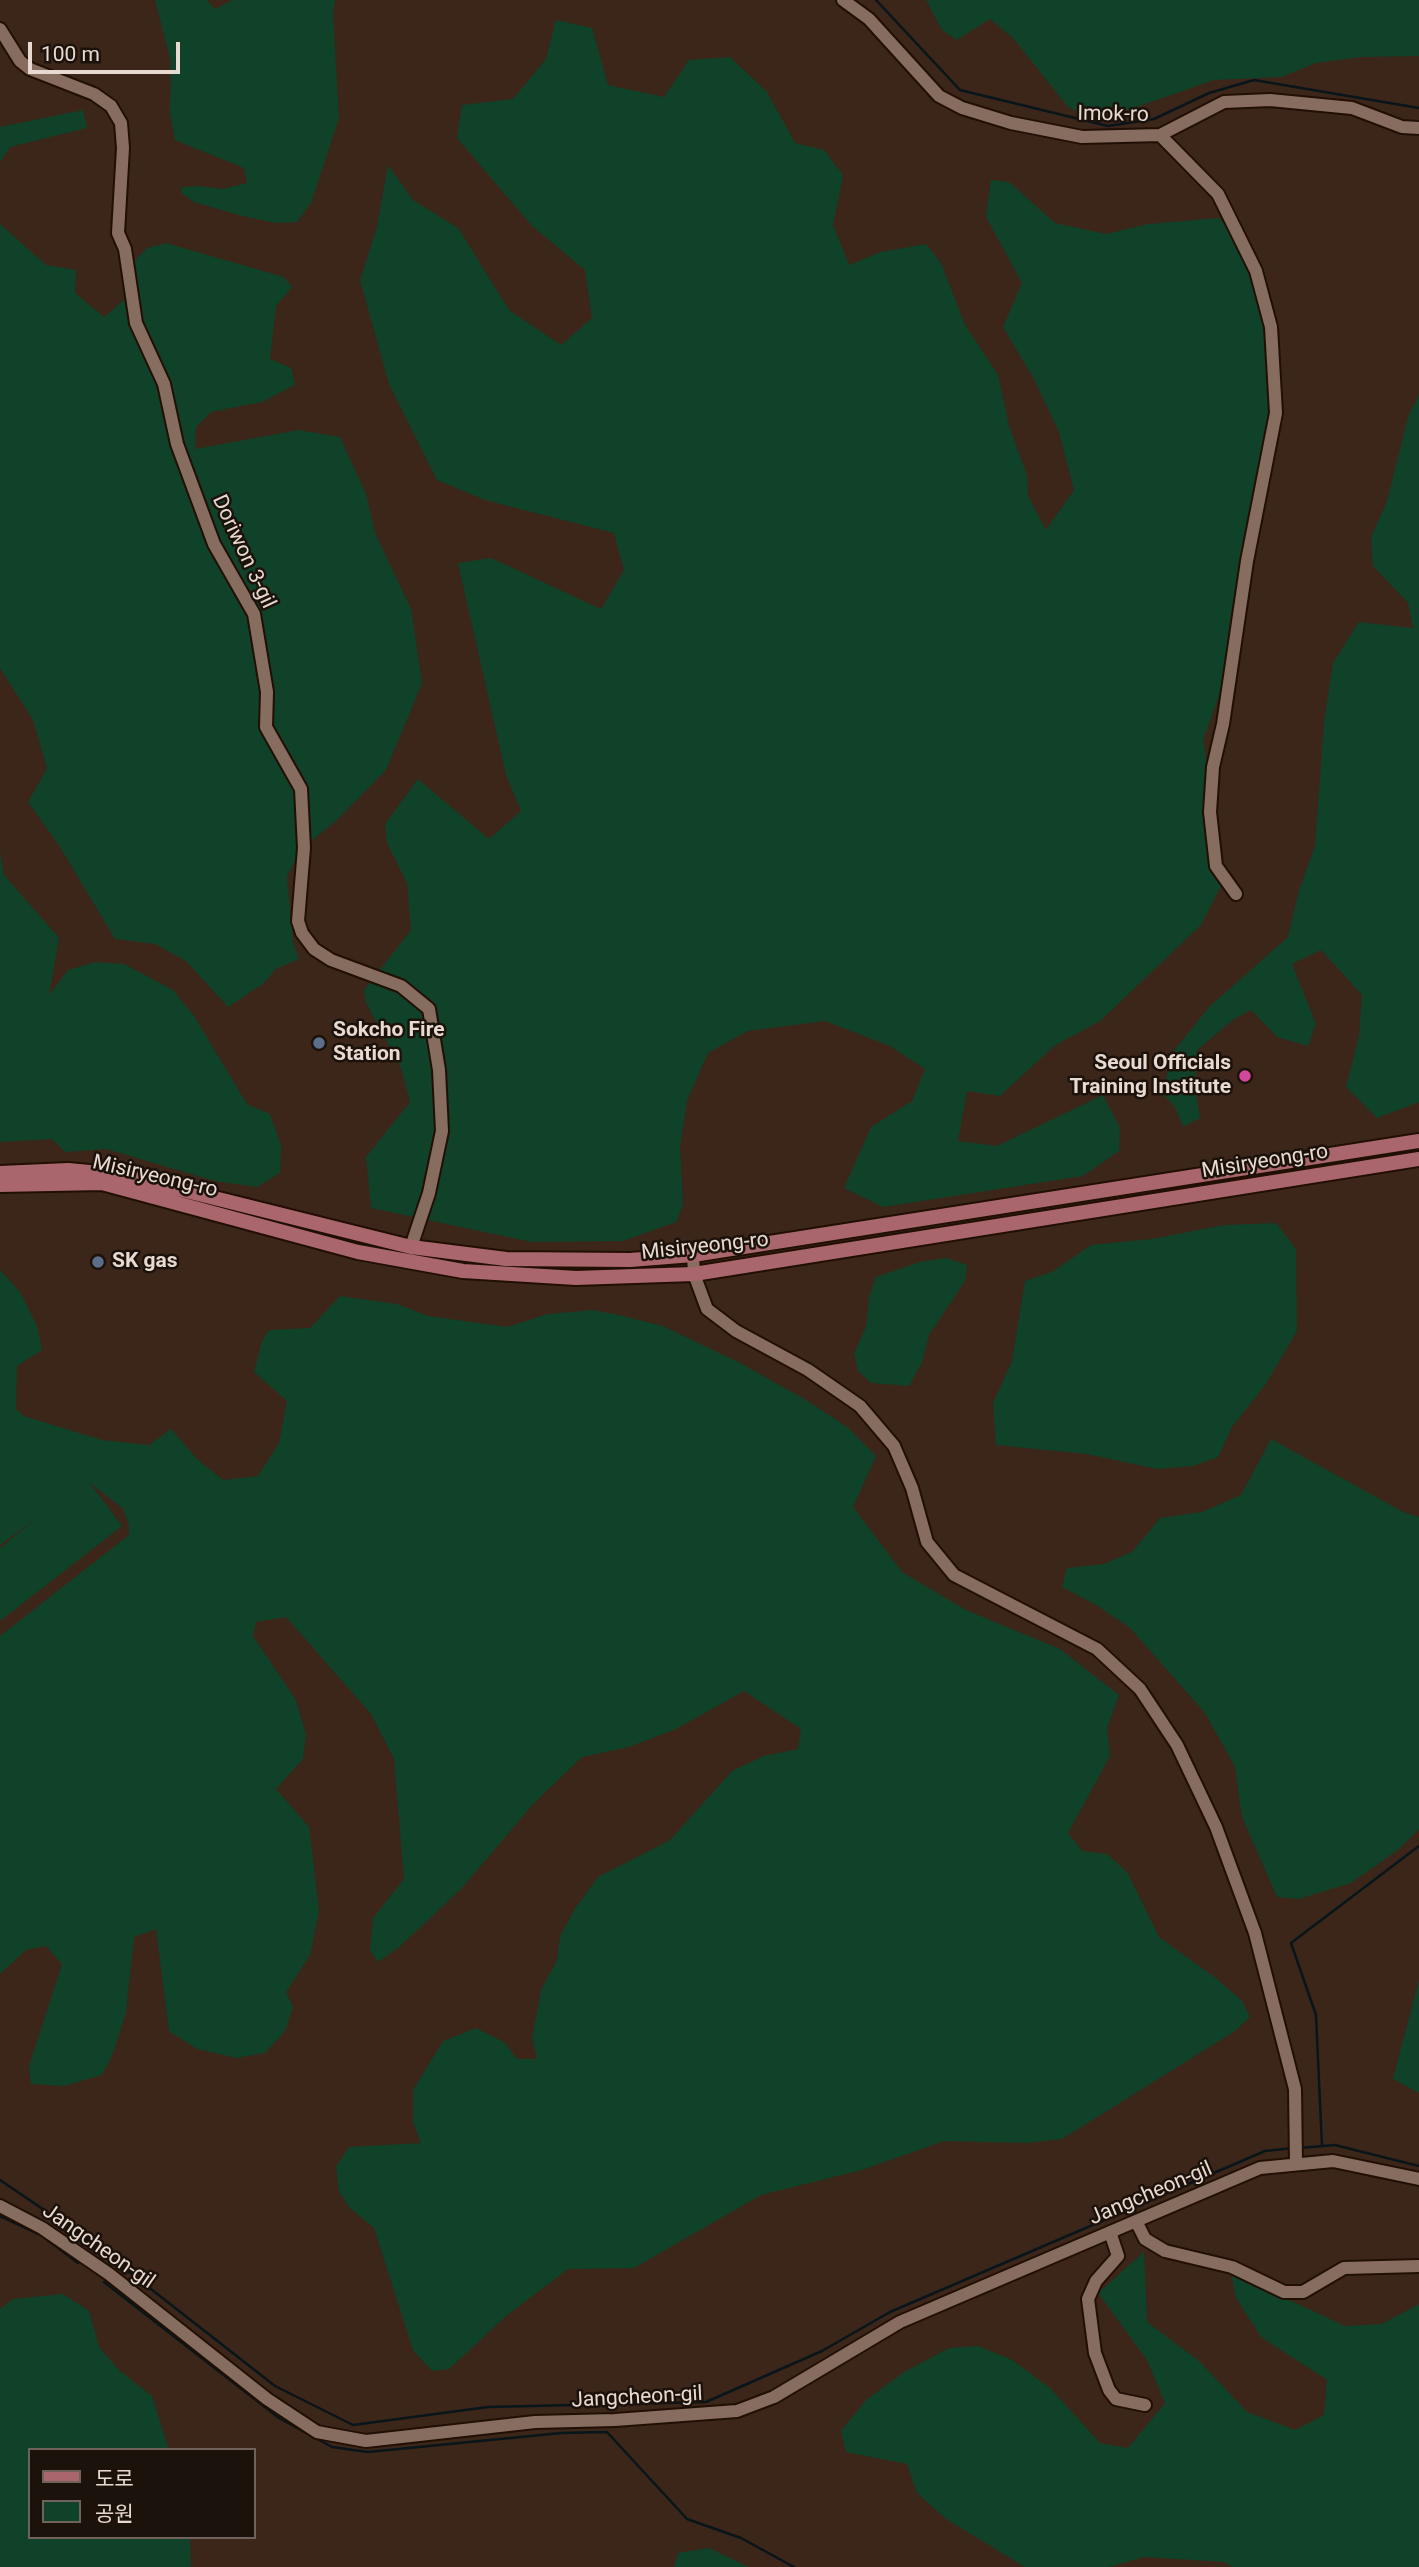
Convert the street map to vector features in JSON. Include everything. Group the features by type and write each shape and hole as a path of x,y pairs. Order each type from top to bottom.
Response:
{"main road":[{"name":"Misiryeong-ro","path":"0,1173 68,1170 114,1174 411,1247 506,1259 551,1261 693,1255 1419,1141"},
{"name":"Misiryeong-ro","path":"0,1185 102,1183 145,1192 296,1237 463,1271 576,1278 694,1274 1419,1159"}],"street":[{"name":"Imok-ro","path":"843,0 869,19 939,96 961,108 1011,123 1082,137 1160,135 1224,102 1270,100 1352,108 1402,127 1419,128"},
{"name":"Doriwon 3-gil","path":"0,29 20,61 30,69 94,94 111,106 121,123 123,148 118,233 125,249 136,323 164,384 177,444 214,544 254,614 267,692 266,727 301,789 305,829 298,920 302,933 314,949 331,960 401,986 429,1009 439,1070 442,1131 429,1193 411,1247"},
{"path":"1160,135 1219,194 1256,271 1271,327 1276,413 1247,561 1223,724 1213,767 1210,812 1216,866 1236,894"},
{"path":"693,1255 694,1274 707,1309 736,1331 808,1370 860,1406 894,1446 912,1488 927,1542 954,1575 1097,1649 1140,1689 1177,1745 1199,1792 1255,1933 1295,2089 1296,2161"},
{"name":"Jangcheon-gil","path":"0,2206 42,2228 109,2274 267,2399 317,2432 366,2441 499,2425 737,2411 774,2397 900,2322 1260,2168 1296,2161 1333,2161 1419,2179"},
{"path":"1136,2221 1145,2239 1165,2251 1232,2267 1284,2292 1303,2292 1344,2268 1419,2266"},
{"path":"1110,2232 1118,2256 1096,2281 1088,2299 1095,2353 1109,2390 1116,2399 1145,2405"}],"green space":[{"path":"155,0 207,0 215,9 233,0 335,0 333,13 339,118 311,203 297,222 275,223 239,215 194,202 181,193 182,187 223,189 247,183 244,168 175,140 170,113 171,62"},
{"path":"926,0 1419,0 1419,56 1361,57 1316,63 1281,77 1214,80 1128,110 1087,117 1068,107 1013,38 990,19 957,40 942,30"},
{"path":"556,20 592,28 608,85 664,97 689,60 730,57 767,92 795,143 824,150 843,175 833,225 849,265 881,252 926,244 941,263 965,325 998,375 1009,426 1027,475 1028,496 1046,530 1074,490 1059,432 1034,379 1003,327 1022,283 986,217 991,180 1009,182 1055,223 1106,234 1148,224 1219,218 1265,271 1279,362 1223,685 1203,740 1222,850 1222,884 1201,925 1100,1021 1054,1046 1000,1096 967,1091 958,1141 997,1146 1103,1095 1120,1128 1119,1151 1083,1176 883,1207 844,1188 871,1127 912,1101 925,1069 890,1046 825,1021 748,1031 708,1053 687,1101 680,1147 683,1205 676,1222 623,1241 532,1242 371,1208 366,1157 410,1102 401,1068 366,1003 364,990 411,930 407,883 387,843 385,824 418,779 489,839 521,811 506,775 458,563 491,558 601,609 624,570 614,533 485,500 437,480 389,384 360,280 377,227 388,165 413,200 458,228 509,310 561,345 592,318 585,270 532,226 457,138 462,105 513,99 546,59"},
{"path":"83,110 87,128 10,147 0,162 0,127"},
{"path":"0,224 46,265 76,270 75,293 104,317 124,300 122,273 147,248 166,243 284,277 292,287 276,306 270,359 291,368 295,385 262,402 211,412 196,427 195,449 299,430 340,437 366,494 375,533 411,609 422,683 386,770 336,821 301,849 287,876 293,942 299,959 276,969 264,983 228,1007 186,961 155,944 115,939 60,847 28,802 47,768 33,720 0,668"},
{"path":"1419,395 1419,1102 1377,1118 1346,1087 1359,1036 1362,995 1321,950 1292,964 1316,1024 1308,1046 1277,1037 1251,1010 1234,1019 1197,1050 1195,1088 1200,1118 1183,1127 1175,1107 1162,1093 1173,1052 1209,1007 1288,937 1299,890 1315,846 1324,722 1333,663 1359,622 1413,628 1408,603 1373,566 1371,537 1387,501 1408,417"},
{"path":"0,852 4,875 59,938 49,995 68,970 96,962 124,964 173,990 194,1016 247,1104 270,1114 281,1145 280,1173 257,1187 215,1181 106,1149 65,1152 52,1139 0,1142"},
{"path":"1276,1223 1296,1249 1297,1331 1265,1385 1232,1427 1218,1457 1193,1466 1157,1469 1087,1454 996,1445 993,1403 1012,1361 1025,1281 1052,1272 1091,1245 1152,1239 1224,1225"},
{"path":"946,1258 967,1265 965,1281 929,1335 922,1362 909,1386 871,1383 858,1371 854,1353 866,1327 869,1297 876,1277 920,1262"},
{"path":"0,1270 20,1292 37,1326 42,1350 17,1366 16,1409 24,1416 102,1440 149,1445 171,1429 197,1459 223,1480 258,1476 279,1443 287,1401 254,1372 262,1341 269,1330 310,1328 340,1296 397,1304 428,1316 507,1327 548,1314 593,1310 619,1315 663,1326 740,1363 806,1400 847,1427 876,1456 853,1507 902,1572 966,1610 1060,1649 1119,1695 1107,1728 1110,1756 1068,1833 1082,1851 1107,1854 1127,1872 1159,1937 1217,1979 1242,2001 1250,2017 1235,2031 1062,2139 1027,2143 944,2141 862,2170 761,2195 634,2268 568,2269 506,2316 449,2369 432,2371 413,2350 374,2228 350,2208 339,2192 336,2167 349,2147 421,2143 413,2122 413,2090 443,2041 476,2028 504,2042 517,2059 537,2059 532,2038 541,1990 557,1960 560,1936 576,1907 598,1877 670,1840 732,1771 764,1756 798,1749 801,1729 744,1691 676,1729 629,1747 582,1757 534,1803 461,1889 398,1948 378,1962 370,1951 373,1918 404,1879 394,1759 371,1714 286,1617 256,1622 253,1636 296,1700 306,1735 303,1759 276,1789 309,1827 319,1911 310,1955 286,1992 293,2007 285,2031 265,2053 237,2058 197,2049 169,2031 156,1929 134,1937 126,2012 113,2053 102,2075 64,2086 31,2084 29,2066 62,1964 46,1946 26,1950 0,1974 0,1636 129,1535 129,1525 123,1509 89,1482 122,1526 0,1621 0,1548 36,1519 0,1545"},
{"path":"1271,1439 1403,1512 1419,1517 1419,1829 1399,1849 1351,1883 1299,1899 1277,1897 1242,1817 1235,1767 1205,1713 1130,1628 1096,1605 1062,1587 1067,1568 1104,1564 1132,1552 1160,1518 1202,1512 1241,1495"},
{"path":"1419,1980 1419,2093 1393,2079"},
{"path":"1144,2252 1147,2322 1199,2361 1247,2412 1295,2430 1324,2415 1327,2380 1261,2337 1236,2298 1231,2273 1345,2326 1382,2324 1419,2304 1419,2567 1232,2567 1224,2562 1144,2557 1109,2567 1025,2567 946,2519 917,2493 907,2464 846,2452 841,2431 866,2400 904,2372 949,2348 978,2346 1012,2360 1050,2388 1100,2443 1128,2448 1165,2403 1147,2360 1098,2293"},
{"path":"63,2294 89,2311 99,2347 120,2371 152,2396 168,2448 28,2448 28,2539 190,2539 191,2567 0,2567 0,2309 13,2299"},
{"path":"709,2548 749,2567 674,2567 678,2553"}],"waterway":[{"path":"876,0 960,90 1108,126 1154,119 1209,93 1254,80 1419,108"},
{"path":"1322,2146 1316,2015 1291,1943 1419,1846"},
{"path":"1299,2148 1335,2145 1419,2166"},
{"path":"0,2180 87,2239 275,2386 353,2425 488,2407 706,2402 822,2351 890,2312 1265,2151 1293,2148"},
{"path":"0,2216 41,2235 78,2263"},
{"path":"104,2282 279,2418 332,2447 368,2452 561,2433 607,2432 687,2519 741,2538 794,2567"}],"place":[{"name":"Sokcho Fire Station","path":"319,1043"},
{"name":"Seoul Officials Training Institute","path":"1245,1076"},
{"name":"SK gas","path":"98,1262"}]}
